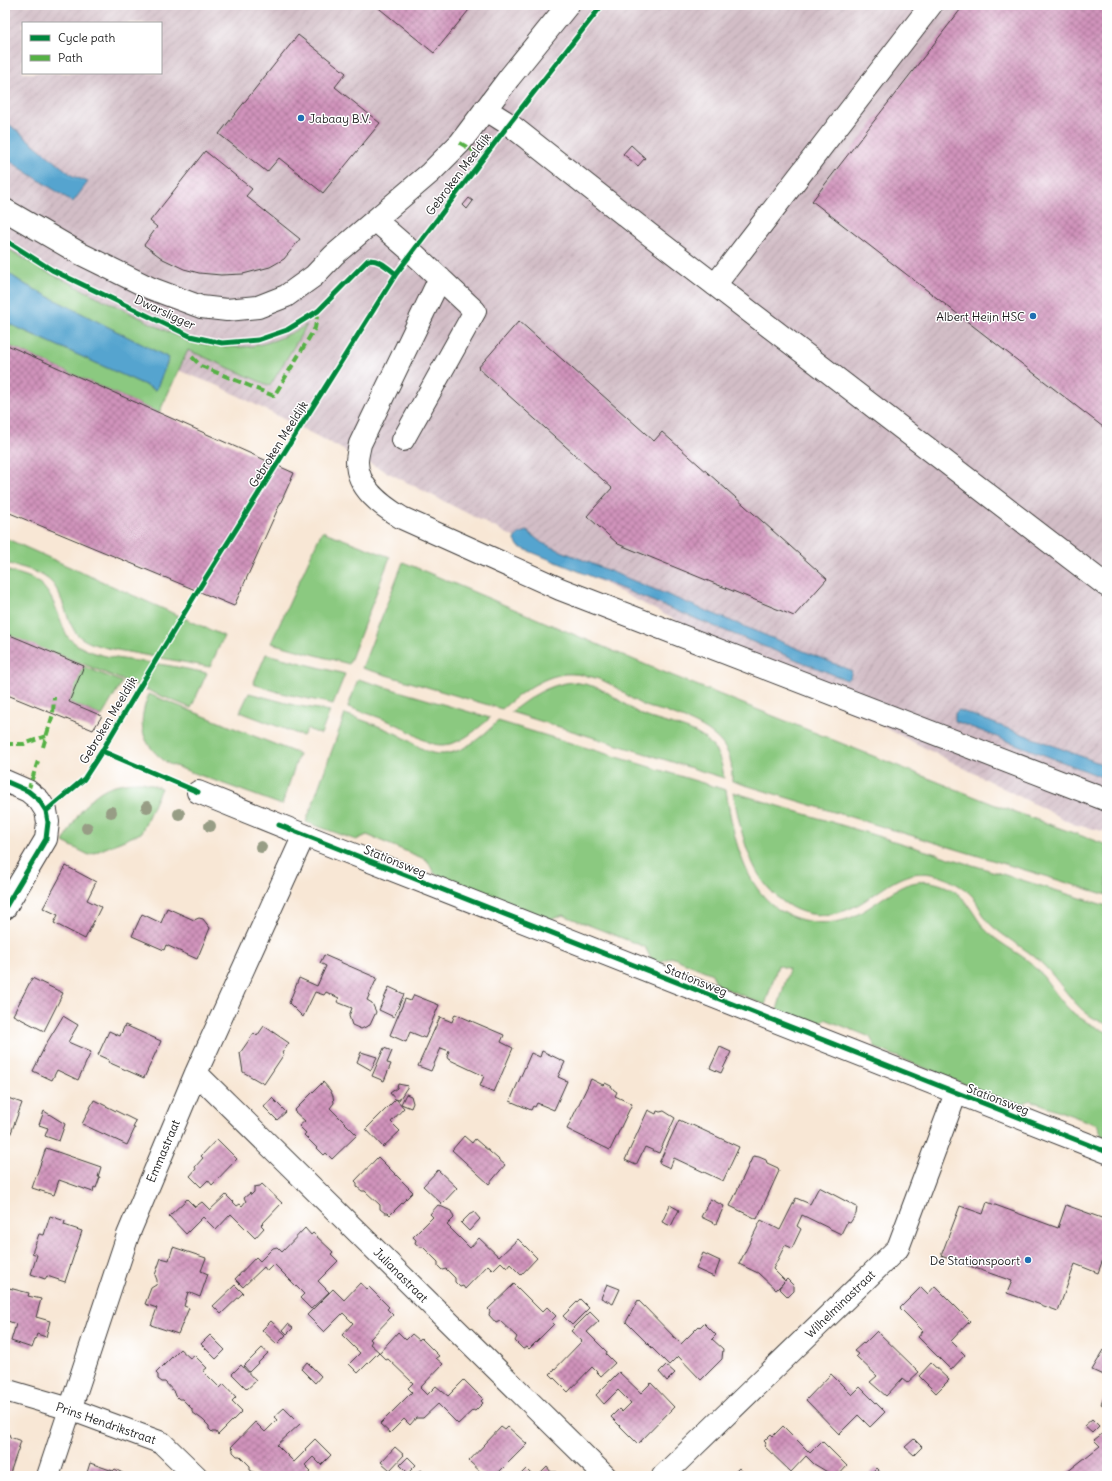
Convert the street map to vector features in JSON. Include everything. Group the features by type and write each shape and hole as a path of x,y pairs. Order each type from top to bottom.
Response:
{"street":[{"name":"Gebroken Meeldijk","path":"334,255 430,173 460,143 485,109 568,5"},
{"path":"715,285 931,5"},
{"path":"485,109 509,124 650,235 1107,586"},
{"name":"Dwarsligger","path":"5,210 81,254 150,288 201,307 227,310 258,307 286,296 314,276 334,255"},
{"path":"375,220 475,311 403,440"},
{"path":"440,278 360,444 357,462 362,482 369,492 385,507 402,518 560,589 1107,800"},
{"path":"5,781 28,791 39,800 46,811 48,822 46,839 5,908"},
{"name":"Stationsweg","path":"198,792 1107,1152"},
{"name":"Emmastraat","path":"48,1476 128,1235 196,1073 304,835"},
{"name":"Julianastraat","path":"196,1073 605,1476"},
{"name":"Wilhelminastraat","path":"663,1476 898,1248 956,1093"},
{"name":"Prins Hendrikstraat","path":"5,1390 70,1409 162,1443 196,1476"}],"shaded area":[{"path":"5,5 1107,5 1107,832 1073,824 221,387 5,303"}],"green space":[{"path":"5,247 41,269 189,342 230,347 255,346 273,341 307,325 270,386 188,350 159,413 5,344 5,322 156,390 169,358 26,285 5,271"},
{"path":"322,531 390,557 349,664 271,643"},
{"path":"5,538 224,636 210,667 117,650 94,644 79,636 73,629 53,584 37,573 5,563"},
{"path":"403,562 651,667 993,804 1107,845 1107,895 732,781 731,762 726,749 712,734 683,718 640,704 610,684 585,675 565,674 539,682 502,709 362,668"},
{"path":"5,570 35,580 47,591 55,605 67,636 76,644 97,654 110,657 207,673 191,708 56,653 55,655 122,682 102,716 69,702 5,694"},
{"path":"266,654 345,674 333,704 281,693 253,684"},
{"path":"358,679 490,718 470,735 455,743 438,745 430,743 394,723 348,707"},
{"path":"572,682 599,688 642,715 695,733 706,740 714,749 721,761 724,778 511,712 539,692"},
{"path":"249,693 294,705 330,711 321,734 307,729 303,736 240,712"},
{"path":"149,694 299,754 282,805 169,764 160,757 147,742 142,725 145,705"},
{"path":"345,714 391,731 429,752 439,754 458,751 476,741 498,721 726,790 729,810 739,851 747,871 757,888 771,903 787,914 808,921 829,922 850,918 909,884 922,882 936,883 951,889 966,902 989,933 1032,964 1071,1011 1088,1023 1107,1032 1107,1140 1103,1138 1097,1125 1030,1100 1017,1106 876,1048 870,1037 825,1019 817,1025 777,1010 789,969 778,965 765,1005 717,985 712,974 671,957 658,963 651,959 645,947 563,915 550,920 434,873 427,860 367,835 356,840 306,822"},
{"path":"143,782 161,788 141,833 89,855 63,842 86,804 102,791 112,786"},
{"path":"733,792 1107,906 1107,1024 1086,1013 1077,1005 1046,967 1000,933 984,917 973,897 960,886 951,881 934,875 919,873 906,876 858,905 837,913 817,915 791,907 777,897 757,872 744,841"}],"water":[{"path":"5,121 73,176 88,182 73,202 5,158"},
{"path":"5,271 26,285 169,358 156,390 5,322"},
{"path":"527,531 542,543 852,671 850,677 847,680 844,679 519,547 514,539 523,532"},
{"path":"959,710 1107,766 1107,779 955,721 955,713"}],"building":[{"path":"375,5 473,5 434,53"},
{"name":"Albert Heijn HSC","path":"964,5 1107,5 1107,430 812,201"},
{"path":"298,35 346,73 335,87 380,123 323,193 279,158 267,172 219,134"},
{"path":"631,145 645,158 638,166 623,154"},
{"path":"205,151 252,189 246,196 300,239 284,259 270,267 243,274 221,275 199,273 184,269 163,259 144,245 157,227 150,221"},
{"path":"469,198 473,201 467,209 463,205"},
{"path":"519,321 654,441 662,432 827,579 794,616 618,544 587,516 612,488 478,368"},
{"path":"5,344 294,473 234,606 5,511"},
{"path":"5,633 84,666 69,702 102,716 93,730 5,694"},
{"path":"66,866 96,882 87,900 101,907 85,939 54,923 58,915 43,908"},
{"path":"167,908 194,920 199,918 203,919 210,928 197,959 166,945 164,950 132,936 142,914 161,923"},
{"path":"324,955 377,978 367,1000 372,1003 376,1012 370,1025 361,1029 352,1025 349,1016 352,1008 337,1002 339,998 326,992 324,995 315,992 303,1017 289,1003 299,978 317,986 326,966 320,963"},
{"path":"32,978 63,993 44,1031 13,1015"},
{"path":"389,987 404,994 394,1017 379,1010"},
{"path":"414,995 439,1005 425,1038 410,1032 406,1042 390,1035 405,999 411,1001"},
{"path":"455,1014 504,1035 501,1042 513,1048 494,1092 480,1086 484,1076 448,1059 447,1057 449,1051 441,1048 431,1071 418,1066 440,1017 452,1022"},
{"path":"63,1016 78,1025 68,1042 91,1052 78,1080 57,1070 52,1080 33,1071 46,1044"},
{"path":"125,1025 161,1041 144,1078 108,1062 109,1060 98,1055 109,1031 120,1036"},
{"path":"264,1026 289,1043 282,1053 284,1054 264,1084 243,1072 240,1053 254,1033 257,1036"},
{"path":"720,1047 731,1052 721,1073 710,1068"},
{"path":"384,1048 392,1051 387,1063 391,1064 384,1081 372,1076"},
{"path":"542,1051 565,1062 558,1077 567,1081 554,1110 537,1103 531,1110 510,1101 531,1053 540,1057"},
{"path":"361,1052 377,1057 371,1070 357,1062"},
{"path":"591,1079 603,1085 605,1083 611,1086 617,1092 615,1096 632,1104 610,1150 567,1129"},
{"path":"323,1082 333,1096 334,1103 330,1108 357,1135 332,1159 326,1153 324,1155 304,1135 306,1133 299,1126 305,1121 294,1111"},
{"path":"398,1084 408,1086 399,1100 395,1099 390,1093 397,1088"},
{"path":"406,1094 411,1096 413,1103 411,1108 401,1104"},
{"path":"5,1097 22,1103 5,1149"},
{"path":"272,1098 286,1112 277,1120 264,1107"},
{"path":"396,1099 404,1108 391,1122 400,1131 383,1147 366,1129"},
{"path":"94,1100 136,1121 133,1128 135,1128 127,1145 82,1124"},
{"path":"648,1110 656,1114 657,1111 664,1111 675,1118 659,1153 645,1147 636,1165 625,1160"},
{"path":"44,1111 65,1124 59,1141 45,1136 48,1128 39,1125"},
{"path":"679,1120 739,1147 723,1181 674,1158 670,1168 659,1163"},
{"path":"464,1136 472,1143 475,1139 505,1165 489,1184 452,1150"},
{"path":"217,1139 237,1159 212,1185 208,1180 201,1187 190,1176 196,1169 195,1167 203,1158 201,1156"},
{"path":"46,1148 101,1167 98,1177 100,1177 96,1188 94,1187 93,1192 59,1180 54,1195 32,1188"},
{"path":"753,1156 766,1160 767,1163 778,1168 779,1171 757,1219 730,1206"},
{"path":"378,1157 413,1192 390,1215 380,1209 380,1205 365,1191 362,1191 357,1187 357,1183 355,1181"},
{"path":"438,1170 457,1188 442,1204 423,1186"},
{"path":"262,1184 282,1203 261,1225 264,1228 255,1238 231,1214 216,1230 203,1217 186,1234 169,1216 187,1199 195,1207 202,1202 210,1210 226,1195 237,1206 240,1204 242,1206 246,1201 244,1198 250,1193 251,1195 254,1192 254,1187"},
{"path":"819,1187 857,1207 856,1214 850,1223 847,1222 841,1234 802,1215 797,1226 801,1229 792,1248 785,1245 773,1269 785,1281 787,1279 794,1286 794,1291 788,1297 779,1288 784,1282 776,1290 758,1273 739,1264 761,1220 780,1230 796,1198 810,1204"},
{"path":"710,1199 724,1206 716,1224 701,1217"},
{"name":"De Stationspoort","path":"987,1202 1058,1228 1066,1205 1107,1220 1107,1248 1098,1273 1075,1264 1058,1311 1007,1293 1012,1281 941,1256 960,1206 983,1214"},
{"path":"438,1205 451,1211 454,1218 447,1225 470,1248 479,1238 499,1257 518,1239 537,1258 521,1275 510,1264 507,1268 501,1262 493,1270 488,1265 465,1289 463,1286 460,1287 455,1282 455,1278 446,1269 442,1270 438,1266 438,1262 423,1247 420,1247 415,1243 416,1240 413,1237 433,1217 430,1214"},
{"path":"670,1205 679,1210 671,1226 662,1222"},
{"path":"474,1212 480,1219 469,1231 461,1223"},
{"path":"50,1216 65,1221 64,1225 82,1231 65,1282 47,1276 45,1279 31,1274 37,1255 32,1253 39,1234 44,1235"},
{"path":"305,1228 311,1235 313,1233 333,1252 331,1254 338,1261 318,1281 329,1292 311,1309 300,1298 304,1294 274,1264 267,1271 264,1267 243,1287 235,1279 256,1257 260,1261 273,1248 277,1247 282,1252"},
{"path":"173,1247 206,1258 201,1271 208,1274 200,1297 188,1292 184,1306 189,1308 178,1334 151,1325 157,1308 145,1304 151,1288 156,1285 157,1280 155,1275 161,1258 169,1260"},
{"path":"703,1253 720,1261 714,1277 696,1269"},
{"path":"360,1283 367,1289 369,1287 389,1307 387,1309 393,1315 370,1339 372,1341 370,1344 379,1352 358,1373 349,1364 360,1353 342,1335 353,1323 343,1313 324,1332 307,1315 333,1289 344,1300"},
{"path":"514,1284 542,1312 547,1307 556,1316 551,1321 554,1324 529,1349 527,1347 523,1349 515,1341 517,1337 500,1321 496,1323 489,1315 490,1311 488,1309"},
{"path":"607,1284 620,1289 613,1304 601,1298"},
{"path":"235,1285 243,1293 221,1314 213,1306"},
{"path":"935,1286 970,1321 951,1341 965,1355 951,1370 918,1337 923,1331 900,1308 921,1287 928,1294"},
{"path":"9,1288 29,1293 28,1296 41,1299 36,1317 50,1321 46,1337 37,1334 32,1348 11,1341 16,1324 5,1320 5,1301"},
{"path":"580,1299 589,1308 572,1325 563,1316"},
{"path":"638,1300 681,1344 704,1323 716,1335 712,1339 723,1349 722,1359 701,1380 678,1356 669,1365 626,1322"},
{"path":"590,1312 599,1321 587,1332 607,1352 606,1354 615,1363 601,1376 592,1367 568,1392 550,1374 582,1341 571,1331"},
{"path":"271,1321 286,1335 277,1344 262,1330"},
{"path":"288,1324 293,1328 287,1334 283,1330"},
{"path":"877,1331 919,1372 907,1383 902,1379 886,1396 870,1382 877,1376 856,1356 858,1354 854,1351 863,1343 864,1344"},
{"path":"398,1332 406,1340 412,1334 419,1340 421,1338 439,1356 436,1358 443,1364 420,1388 427,1395 436,1386 448,1396 464,1380 483,1399 481,1401 483,1403 458,1424 438,1404 423,1418 416,1418 410,1425 404,1419 390,1433 380,1424 412,1392 408,1388 413,1383 388,1359 386,1360 379,1353"},
{"path":"210,1335 225,1350 216,1359 201,1344"},
{"path":"1107,1345 1107,1377 1092,1370"},
{"path":"262,1348 268,1353 249,1372 244,1366"},
{"path":"180,1349 190,1358 194,1355 207,1368 203,1371 220,1388 224,1384 236,1397 232,1401 242,1411 218,1435 216,1432 212,1432 203,1420 192,1412 192,1409 182,1399 179,1399 176,1396 165,1382 158,1379 158,1375 156,1373"},
{"path":"307,1362 321,1376 315,1383 301,1369"},
{"path":"931,1363 949,1380 936,1393 919,1376"},
{"path":"241,1365 256,1381 247,1389 232,1374"},
{"path":"666,1365 675,1373 667,1381 659,1372"},
{"path":"619,1372 641,1393 651,1383 674,1407 638,1444 611,1417 619,1409 622,1412 631,1403 618,1390 604,1404 596,1395"},
{"path":"831,1374 852,1395 860,1387 885,1412 870,1427 858,1415 839,1434 806,1400"},
{"path":"1107,1392 1107,1407 1101,1404"},
{"path":"284,1408 300,1424 277,1445 294,1462 315,1439 331,1455 321,1465 313,1457 305,1465 311,1471 307,1475 309,1476 260,1476 250,1470 250,1466 240,1456 237,1456 233,1452 231,1447 255,1422 265,1432 277,1420 274,1417"},
{"path":"1092,1419 1099,1426 1092,1433 1084,1426"},
{"path":"783,1426 810,1453 822,1441 847,1466 838,1476 834,1476 814,1464 806,1456 791,1472 764,1446 766,1443 764,1441 771,1434 773,1436"},
{"path":"501,1427 505,1430 508,1427 527,1444 495,1476 485,1476 469,1461"},
{"path":"1107,1430 1107,1476 1062,1476 1100,1446 1094,1440"},
{"path":"5,1432 9,1434 10,1437 21,1441 9,1476 5,1476"},
{"path":"914,1439 922,1447 914,1455 905,1447"},
{"path":"395,1447 404,1455 390,1470 381,1462"},
{"path":"408,1457 416,1465 408,1473 400,1465"},
{"path":"90,1463 113,1471 115,1469 128,1476 86,1476"},
{"path":"547,1467 551,1472 557,1472 561,1476 538,1476"},
{"path":"739,1468 746,1475 748,1473 750,1476 731,1476"},
{"path":"876,1468 883,1475 882,1476 868,1476"},
{"path":"526,1469 533,1476 519,1476"},
{"path":"421,1470 428,1476 415,1476"}],"marked path":[{"path":"460,143 484,157"},
{"path":"192,357 201,366 274,396 315,328 318,311"},
{"path":"43,747 53,714 54,697"},
{"path":"5,744 24,744 46,736"},
{"path":"28,791 38,761"}],"cycle path":[{"path":"46,811 84,779 200,587 396,274 509,124 602,5"},
{"path":"5,240 52,270 190,336 222,343 258,340 287,330 318,311 368,260 379,262 396,274"},
{"path":"102,751 198,792"},
{"path":"5,781 28,791 39,800 46,811 48,822 46,839 5,908"},
{"path":"279,825 1107,1152"}],"place":[{"name":"Jabaay B.V.","path":"301,118"},
{"name":"Albert Heijn HSC","path":"1033,316"},
{"name":"De Stationspoort","path":"1028,1260"}]}
